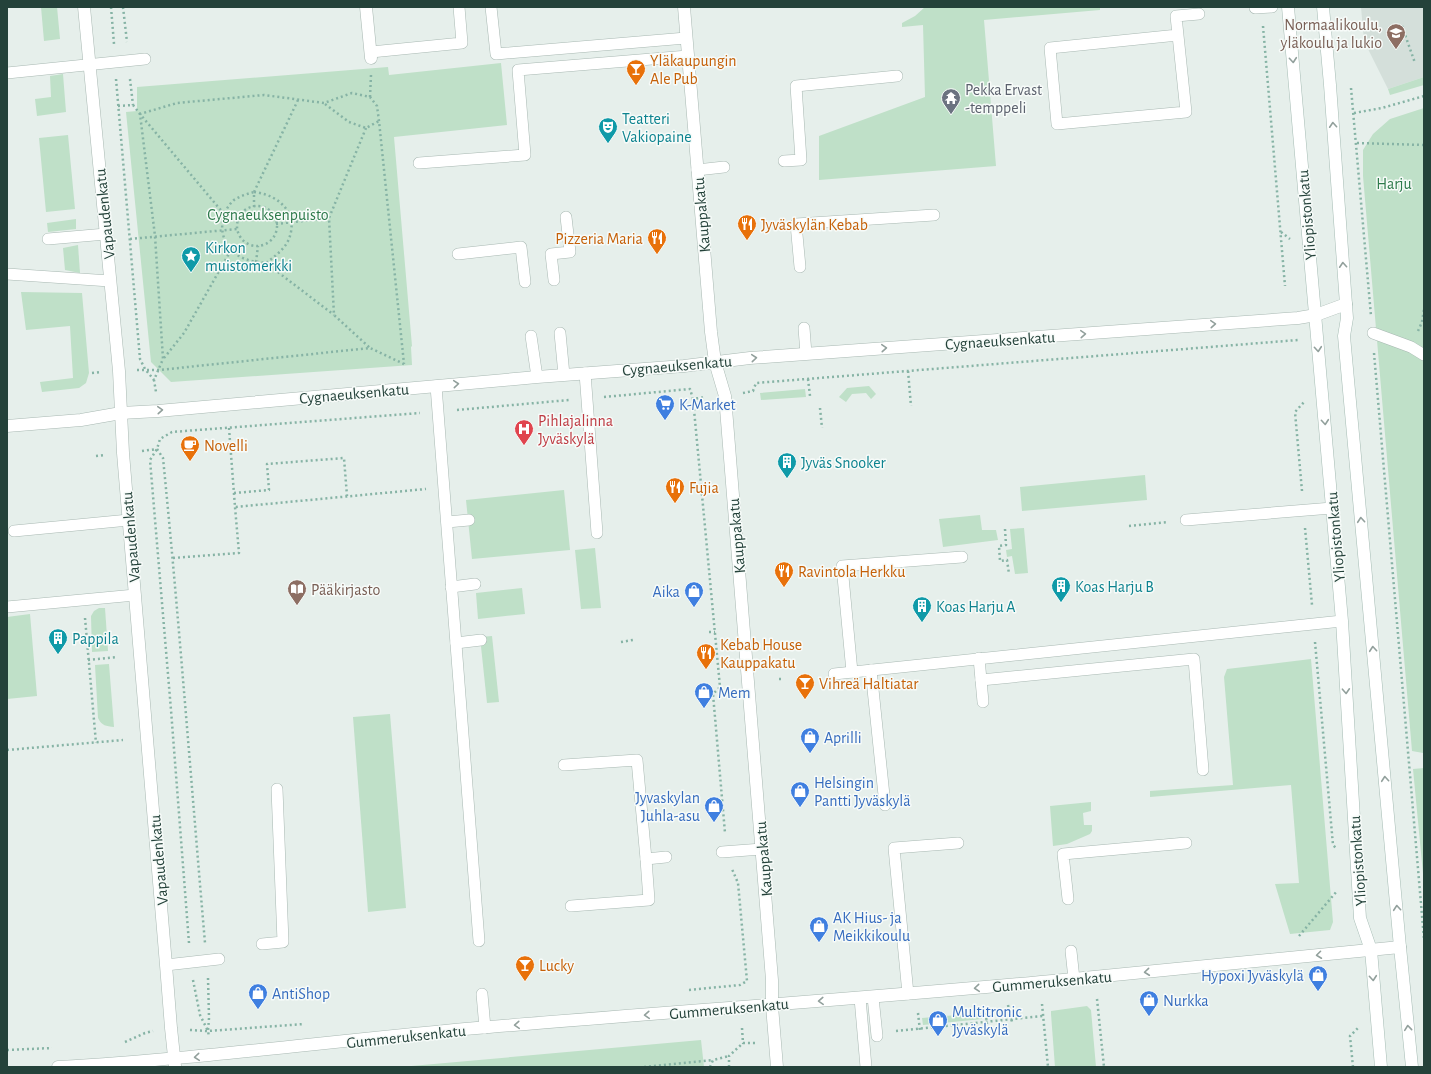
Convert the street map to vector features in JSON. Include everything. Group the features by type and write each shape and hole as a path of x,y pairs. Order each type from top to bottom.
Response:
{"street":[{"name":"Vapaudenkatu","path":"84,7 119,371 135,595 175,1063"},
{"path":"366,7 371,55"},
{"name":"Kauppakatu","path":"684,7 710,332 725,396 762,849 777,1067"},
{"name":"Yliopistonkatu","path":"1288,7 1342,621 1360,918 1371,950 1381,1067"},
{"name":"Yliopistonkatu","path":"1323,7 1347,318 1344,336 1412,1067"},
{"name":"Cygnaeuksenkatu","path":"7,426 81,420 121,413 806,354 1316,316 1346,304"},
{"name":"Gummeruksenkatu","path":"58,1067 175,1063 219,1055 486,1028 908,994 1297,958 1353,950 1400,947"}],"lane":[{"path":"371,55 462,43 459,7"},
{"path":"491,7 496,54 686,38"},
{"path":"1178,36 1050,48 1057,124 1186,112 1176,16 1199,14"},
{"path":"419,163 525,155 518,70 688,56"},
{"path":"7,73 89,66 145,59"},
{"path":"784,161 801,160 796,86 897,76"},
{"path":"697,170 724,167"},
{"path":"800,267 796,224 934,215"},
{"path":"554,280 551,254 570,252 566,217"},
{"path":"48,239 106,234"},
{"path":"458,254 521,247 525,282"},
{"path":"7,274 110,281"},
{"path":"804,328 806,354"},
{"path":"560,333 564,375"},
{"path":"1373,333 1411,347 1424,355"},
{"path":"531,336 537,377"},
{"path":"585,373 597,532"},
{"path":"436,386 479,941"},
{"path":"1186,520 1332,508"},
{"path":"14,531 129,520"},
{"path":"446,522 469,520"},
{"path":"852,672 842,566 962,556"},
{"path":"452,587 475,584"},
{"path":"7,607 135,595"},
{"path":"834,674 1342,621"},
{"path":"456,643 481,640"},
{"path":"979,658 983,702"},
{"path":"981,680 1194,659 1203,770"},
{"path":"871,670 885,805"},
{"path":"564,765 637,760 649,900 571,906"},
{"path":"262,944 283,942 277,789"},
{"path":"908,994 894,848 958,843"},
{"path":"1068,899 1064,854 1186,843"},
{"path":"722,852 762,849"},
{"path":"646,859 666,857"},
{"path":"1071,951 1074,979"},
{"path":"166,965 219,959"},
{"path":"482,994 486,1028"},
{"path":"872,997 877,1034"},
{"path":"860,998 866,1067"}],"path":[{"path":"1263,8 1285,286"},
{"path":"1402,26 1415,63"},
{"path":"140,114 177,103 248,96 264,95 324,103 352,93 370,97 377,106 379,121 404,364 370,348 334,316 266,263 256,262 238,256 231,250 224,240 222,229 224,214 235,200 245,194 254,192 272,196 284,205 292,222 286,243 278,253 266,263"},
{"path":"1424,96 1382,108 1354,113 1424,939"},
{"path":"254,206 254,192 298,100"},
{"path":"324,103 349,122 366,128"},
{"path":"224,214 133,105 118,106 140,358 144,369 154,380 163,359 184,333 231,250"},
{"path":"140,114 155,236 163,359"},
{"path":"334,316 329,218 366,128 379,121"},
{"path":"1356,143 1424,145"},
{"path":"254,206 267,209 273,214 276,224 275,234 271,240 267,244 258,246 247,244 241,238 237,229 239,218 247,209 254,206"},
{"path":"276,224 329,218"},
{"path":"130,239 222,229 237,229"},
{"path":"256,262 258,246"},
{"path":"208,1031 200,1015 191,963 150,460 157,449 160,439 172,432 438,412 690,389 693,399 725,396 753,391 756,383 1317,338"},
{"path":"144,369 159,370 370,348"},
{"path":"908,371 911,406"},
{"path":"808,379 810,396"},
{"path":"820,408 822,428"},
{"path":"173,558 239,553 230,428"},
{"path":"234,493 269,490 267,464 344,458 347,496"},
{"path":"235,506 444,488"},
{"path":"1130,526 1186,520"},
{"path":"1005,529 1006,545 998,546 1000,561 1007,560 1009,574"},
{"path":"83,600 96,743"},
{"path":"709,632 715,632"},
{"path":"621,642 633,640"},
{"path":"88,660 116,657"},
{"path":"779,679 784,679"},
{"path":"7,750 123,740"},
{"path":"1299,936 1337,891"},
{"path":"1097,999 1104,1067"},
{"path":"1042,1004 1048,1067"},
{"path":"1008,1006 1011,1021"},
{"path":"985,1008 986,1023"},
{"path":"918,1013 919,1030"},
{"path":"877,1034 1011,1021 1043,1016"},
{"path":"742,1028 743,1043"},
{"path":"1350,1036 1353,1067"},
{"path":"644,1067 713,1060 728,1056 743,1043 756,1043"},
{"path":"728,1056 729,1067"},
{"path":"710,1067 713,1060"}],"shaded area":[{"name":"Normaalikoulu, yläkoulu ja lukio","path":"1361,7 1424,7 1424,77 1388,89 1364,41"}],"green space":[{"path":"41,7 57,7 60,39 44,41"},
{"path":"925,7 1100,7 1100,10 984,20 996,166 819,180 819,136 925,97 923,25 902,27 902,23 915,16"},
{"name":"Cygnaeuksenpuisto","path":"501,63 507,125 394,137 412,346 412,365 171,382 151,362 126,112 137,111 137,87 388,67 389,75"},
{"path":"63,74 66,112 37,116 35,99 51,97 50,76"},
{"path":"1424,77 1424,85 1390,95 1388,89"},
{"name":"Harju","path":"1424,108 1424,764 1423,753 1412,751 1363,176 1363,150 1373,134 1390,119"},
{"path":"68,135 75,209 46,212 39,138"},
{"path":"76,219 76,229 48,232 47,223"},
{"path":"78,245 80,273 65,270 63,248"},
{"path":"21,292 82,293 89,373 86,383 79,388 42,392 40,382 73,378 70,326 26,330"},
{"path":"869,386 876,394 871,399 866,393 852,394 846,402 839,397 847,388"},
{"path":"805,389 806,397 761,400 760,393"},
{"path":"1145,475 1147,500 1022,511 1020,487"},
{"path":"564,490 570,550 472,559 466,500"},
{"path":"980,515 982,530 996,530 998,540 943,547 939,519"},
{"path":"1024,528 1028,573 1015,574 1012,556 1007,557 1006,550 1012,549 1010,529"},
{"path":"595,548 601,608 581,609 575,550"},
{"path":"522,588 525,614 478,619 476,593"},
{"path":"99,608 105,608 108,651 92,652 91,616 94,611"},
{"path":"30,614 37,696 7,699 7,617"},
{"path":"492,636 499,702 487,703 480,637"},
{"path":"1311,659 1333,922 1330,930 1290,934 1275,884 1299,883 1291,785 1150,797 1150,791 1233,785 1224,677 1227,669"},
{"path":"109,664 114,727 104,725 98,718 95,665"},
{"path":"390,714 406,908 368,912 353,717"},
{"path":"1424,768 1424,884 1413,769"},
{"path":"1091,802 1091,811 1083,813 1084,825 1092,825 1092,831 1090,834 1067,844 1053,846 1050,806"},
{"path":"1087,1006 1091,1010 1096,1067 1055,1067 1051,1011"},
{"path":"981,1013 982,1019 923,1025 922,1018"},
{"path":"701,1040 704,1067 400,1067"}],"place":[{"name":"Normaalikoulu, yläkoulu ja lukio","path":"1396,50"},
{"name":"Yläkaupungin Ale Pub","path":"636,86"},
{"name":"Pekka Ervast -temppeli","path":"951,115"},
{"name":"Teatteri Vakiopaine","path":"608,144"},
{"name":"Jyväskylän Kebab","path":"747,241"},
{"name":"Pizzeria Maria","path":"657,255"},
{"name":"Kirkon muistomerkki","path":"191,273"},
{"name":"K-Market","path":"665,421"},
{"name":"Pihlajalinna Jyväskylä","path":"524,446"},
{"name":"Novelli","path":"190,462"},
{"name":"Jyväs Snooker","path":"787,479"},
{"name":"Fujia","path":"675,504"},
{"name":"Ravintola Herkku","path":"784,588"},
{"name":"Koas Harju B","path":"1061,603"},
{"name":"Pääkirjasto","path":"297,606"},
{"name":"Aika","path":"694,608"},
{"name":"Koas Harju A","path":"922,623"},
{"name":"Pappila","path":"58,655"},
{"name":"Kebab House Kauppakatu","path":"706,670"},
{"name":"Vihreä Haltiatar","path":"805,700"},
{"name":"Mem","path":"704,709"},
{"name":"Aprilli","path":"810,754"},
{"name":"Helsingin Pantti Jyväskylä","path":"800,808"},
{"name":"Jyvaskylan Juhla-asu","path":"714,823"},
{"name":"AK Hius- ja Meikkikoulu","path":"819,943"},
{"name":"Lucky","path":"525,982"},
{"name":"Hypoxi Jyväskylä","path":"1318,992"},
{"name":"AntiShop","path":"258,1010"},
{"name":"Nurkka","path":"1149,1017"},
{"name":"Multitronic Jyväskylä","path":"938,1037"}]}
